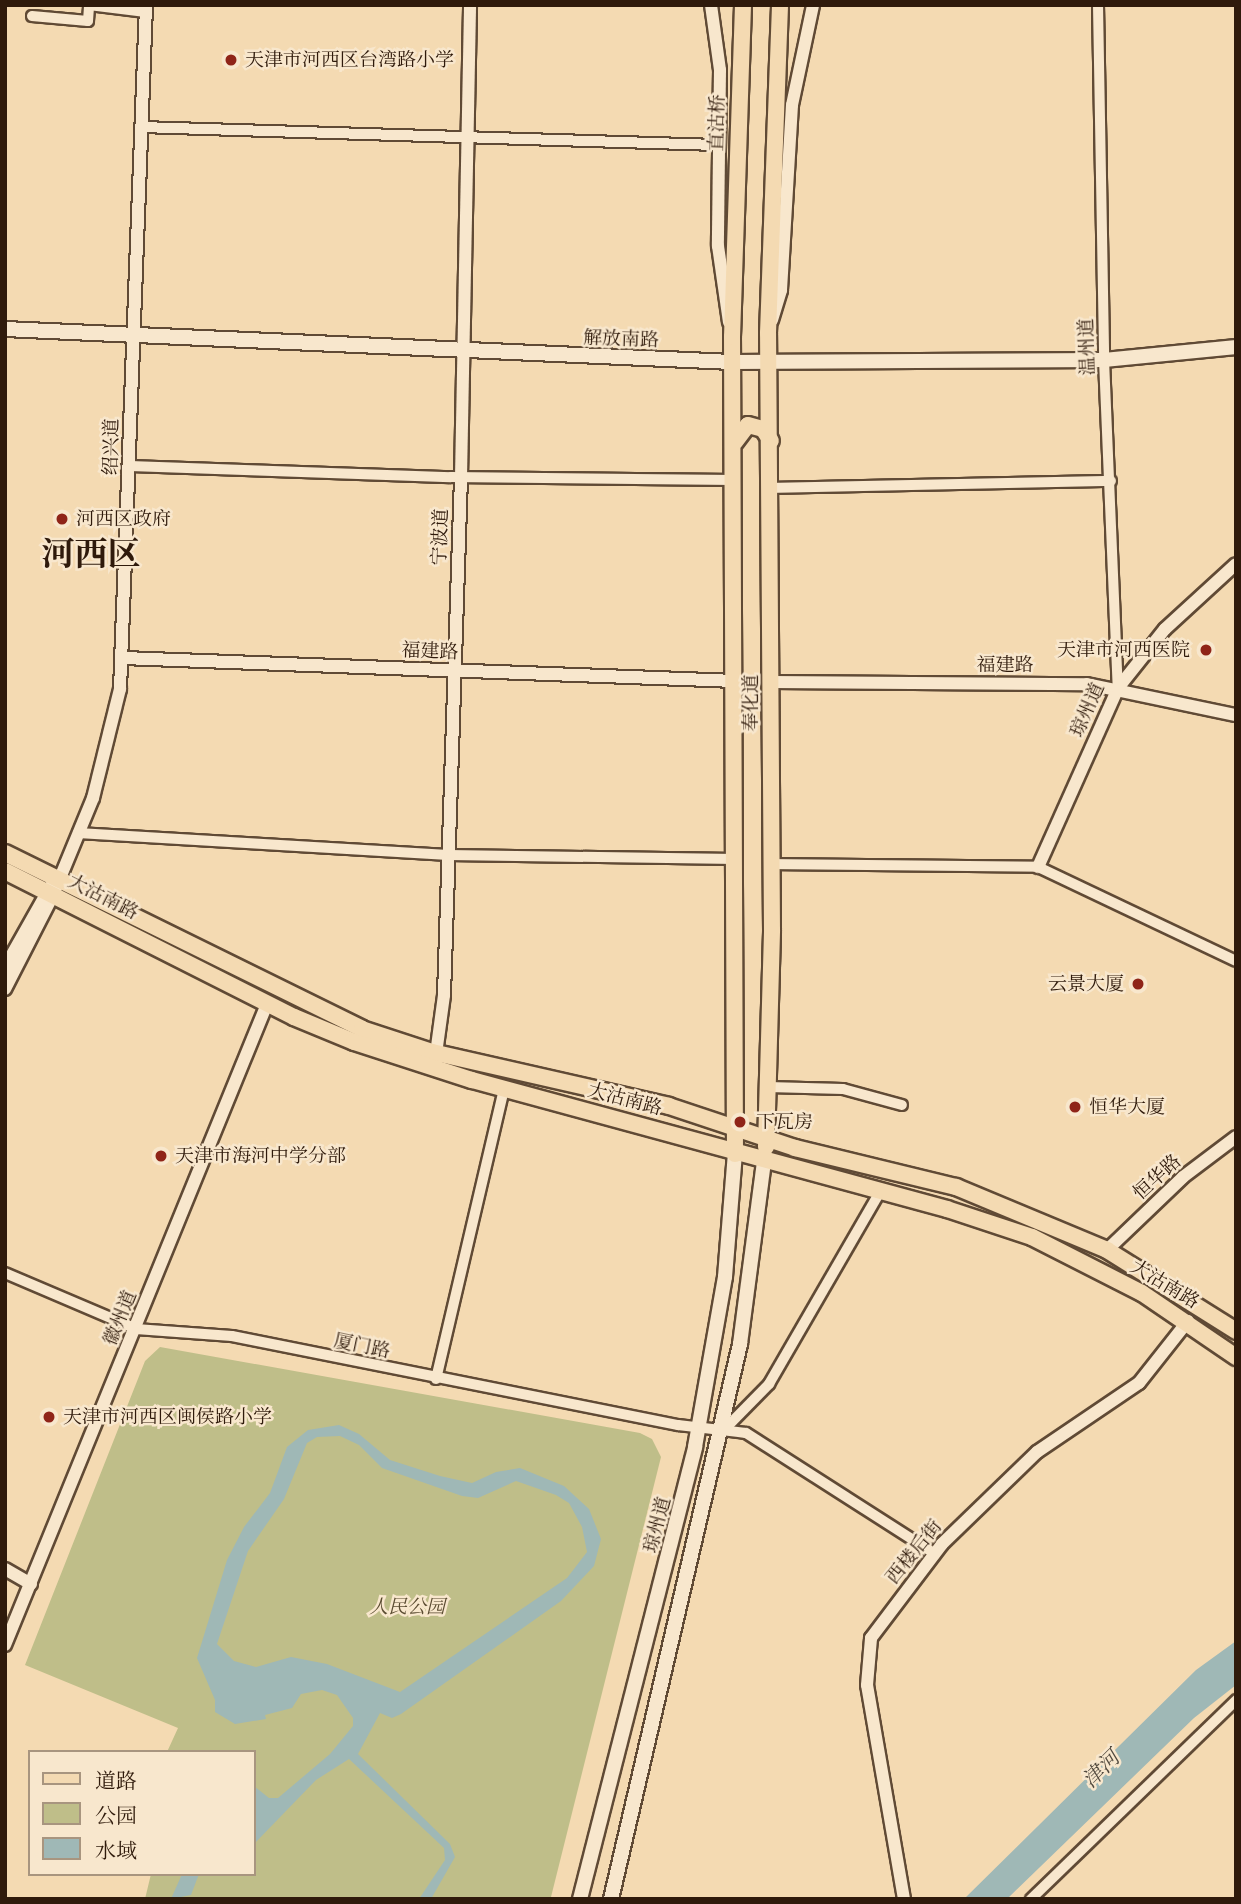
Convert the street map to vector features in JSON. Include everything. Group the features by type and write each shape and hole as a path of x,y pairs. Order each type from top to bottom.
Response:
{"main road":[{"name":"直沽桥","path":"734,243 743,5"},
{"name":"奉化道","path":"764,1163 768,1087 772,682 772,488 768,333 780,5"},
{"name":"奉化道","path":"734,243 732,337 735,480 735,1154"},
{"name":"解放南路","path":"5,329 462,352 769,363 1104,360 1236,347"},
{"path":"734,445 740,430 748,425 763,429 771,442"},
{"name":"大沽南路","path":"5,853 305,1004 504,1089 648,1126 764,1163 880,1192 1032,1237 1188,1321 1236,1357"},
{"name":"大沽南路","path":"5,871 267,1004 354,1042 435,1061 669,1106 767,1138 956,1187 1107,1250 1236,1331"},
{"name":"琼州道","path":"580,1899 699,1429 725,1277 735,1154"},
{"name":"琼州道","path":"611,1899 747,1313 764,1163"}],"street":[{"name":"宁波道","path":"435,1061 444,995 449,855 461,477 470,5"},
{"path":"711,5 720,70 718,145 721,291 732,337"},
{"path":"768,333 781,290 792,105 813,5"},
{"name":"温州道","path":"1098,5 1104,360 1118,688"},
{"path":"32,16 88,21 89,6 146,9"},
{"name":"绍兴道","path":"5,967 57,879 78,833 114,727 123,658 132,337 146,9"},
{"path":"141,127 467,135 718,145"},
{"path":"130,466 461,477 735,480"},
{"path":"772,488 1111,481"},
{"name":"琼州道","path":"1038,867 1118,688 1165,629 1236,564"},
{"name":"福建路","path":"123,658 735,681"},
{"name":"福建路","path":"772,682 1118,688 1236,715"},
{"path":"78,833 449,855 736,859"},
{"path":"771,864 1038,867 1236,961"},
{"name":"绍兴道","path":"5,989 49,893"},
{"name":"徽州道","path":"5,1645 267,1004"},
{"path":"768,1087 843,1089 902,1105"},
{"path":"436,1379 504,1089"},
{"name":"恒华路","path":"1107,1250 1183,1177 1236,1137"},
{"path":"721,1433 769,1384 880,1192"},
{"name":"厦门路","path":"5,1273 135,1329 232,1336 436,1379 699,1429 721,1433 746,1433 935,1554"},
{"name":"西楼后街","path":"904,1899 867,1685 871,1638 935,1554 1037,1452 1139,1383 1188,1321"},
{"path":"5,1570 32,1584"},
{"path":"1031,1899 1236,1700"}],"green space":[{"name":"人民公园","path":"160,1347 640,1433 652,1439 661,1457 551,1897 145,1899 151,1876 256,1876 256,1750 168,1750 178,1728 25,1665 145,1361"}],"water":[{"path":"339,1425 359,1434 390,1460 440,1476 472,1483 496,1472 520,1468 564,1486 589,1509 601,1539 594,1566 561,1601 401,1714 392,1718 380,1713 358,1754 450,1844 455,1857 431,1899 419,1899 445,1860 444,1848 349,1759 316,1780 256,1842 256,1788 269,1798 278,1798 330,1754 353,1726 353,1718 337,1695 322,1690 301,1694 292,1708 265,1715 266,1719 235,1724 215,1712 215,1700 197,1658 227,1560 244,1527 270,1493 287,1447 308,1430","holes":["340,1436 359,1445 382,1468 462,1496 478,1498 516,1481 556,1495 569,1503 582,1527 587,1552 567,1578 400,1692 327,1664 291,1657 256,1667 234,1661 217,1644 248,1551 284,1499 307,1443 317,1437"]},
{"name":"津河","path":"1236,1641 1236,1685 1194,1718 1007,1899 964,1899 1196,1670"},
{"path":"181,1876 198,1876 191,1895 171,1899"}],"place":[{"name":"天津市河西区台湾路小学","path":"231,60"},
{"name":"河西区政府","path":"62,519"},
{"name":"天津市河西医院","path":"1206,650"},
{"name":"云景大厦","path":"1138,984"},
{"name":"恒华大厦","path":"1075,1107"},
{"name":"下瓦房","path":"740,1122"},
{"name":"天津市海河中学分部","path":"161,1156"},
{"name":"天津市河西区闽侯路小学","path":"49,1417"}],"district":[{"name":"河西区","path":"91,555"}]}
